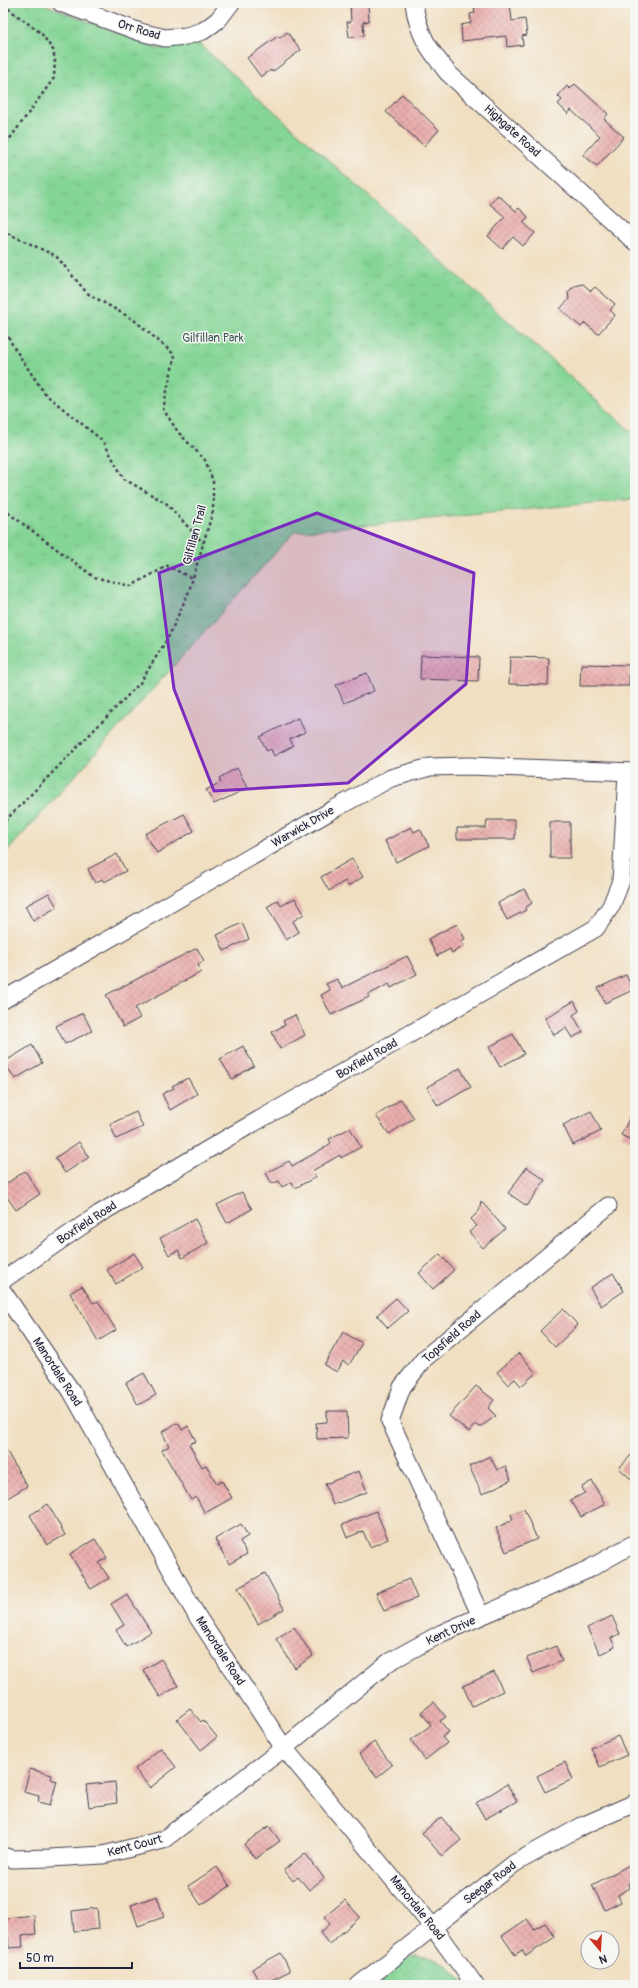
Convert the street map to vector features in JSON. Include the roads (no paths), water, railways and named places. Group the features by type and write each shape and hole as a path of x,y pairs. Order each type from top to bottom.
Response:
{"street":[{"name":"Orr Road","path":"61,3 140,32 165,38 186,36 204,31 218,20 231,3"},
{"name":"Highgate Road","path":"414,3 417,23 428,48 448,73 635,242"},
{"name":"Warwick Drive","path":"3,1000 334,809 391,778 430,767 468,766 631,773"},
{"name":"Boxfield Road","path":"3,1280 99,1214 236,1133 596,928 611,906 621,881 631,773"},
{"name":"Topsfield Road","path":"481,1616 390,1421 402,1387 425,1358 608,1206"},
{"name":"Manordale Road","path":"3,1292 72,1392 197,1616 284,1748 432,1926 475,1985"},
{"name":"Kent Drive","path":"284,1748 389,1662 442,1633 587,1570 635,1543"},
{"name":"Kent Court","path":"3,1856 12,1859 104,1854 163,1840 284,1748"},
{"name":"Seegar Road","path":"359,1985 432,1926 515,1863 582,1826 635,1803"}],"park label":[{"name":"Gilfillan Park","path":"213,338"}]}
